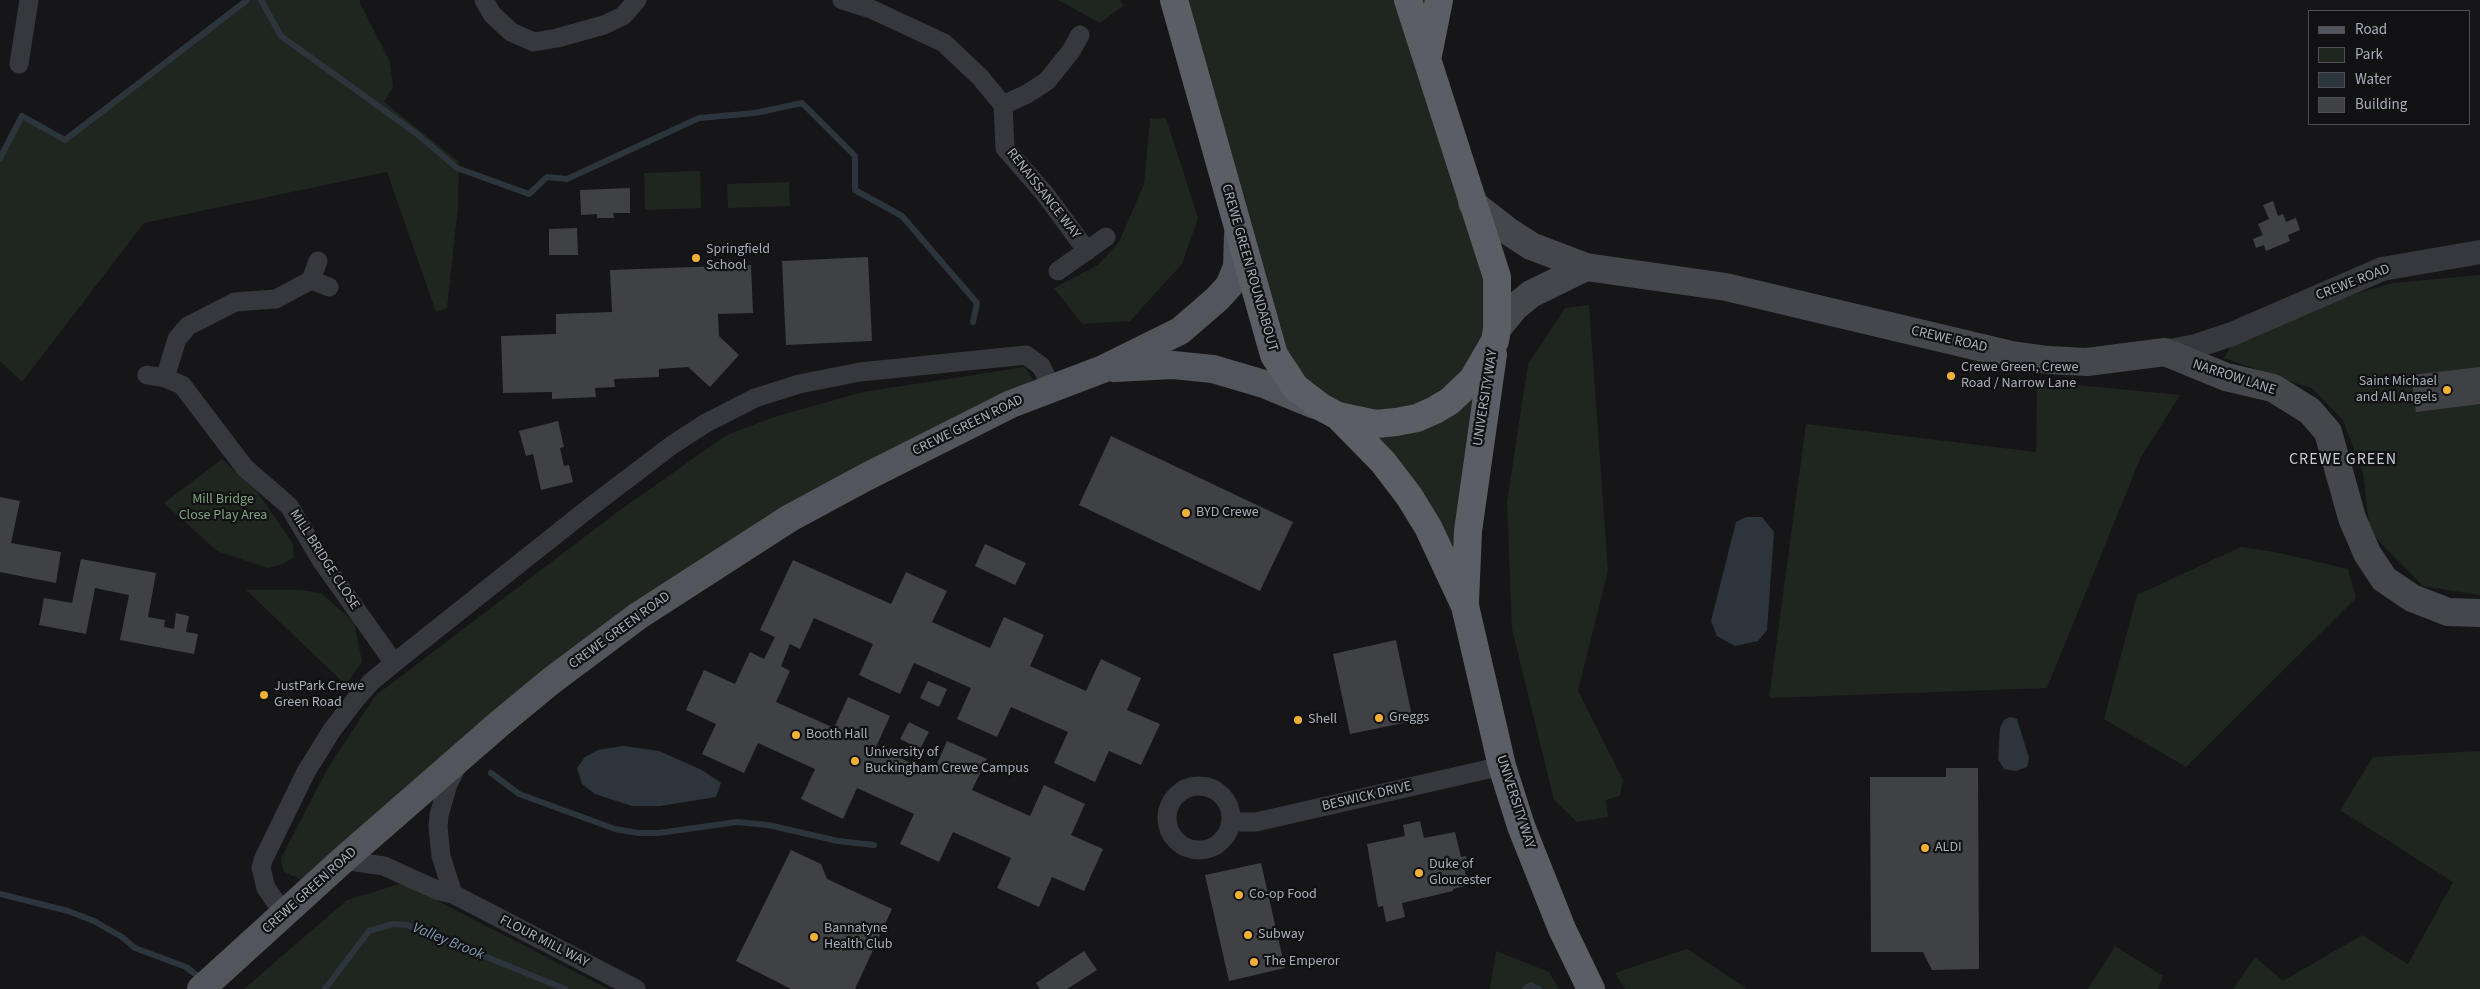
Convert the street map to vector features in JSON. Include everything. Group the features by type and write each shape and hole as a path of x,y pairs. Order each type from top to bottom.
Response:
{"highway":[{"name":"CREWE GREEN ROUNDABOUT","path":"1173,1 1274,355 1295,387 1330,412 1376,424 1396,422 1435,410 1456,395 1473,379 1496,335 1497,277 1472,203 1428,56 1408,0"},
{"path":"1428,56 1439,0"},
{"name":"UNIVERSITY WAY","path":"1465,606 1468,531 1496,335"},
{"name":"UNIVERSITY WAY","path":"1330,412 1383,462 1409,496 1428,527 1465,606 1502,766 1541,880 1585,978"}],"main road":[{"name":"CREWE ROAD","path":"1472,203 1508,232 1530,246 1586,268 1726,287 2012,355 2048,360 2087,362 2165,352"},
{"name":"CREWE GREEN ROAD","path":"201,989 343,860 461,757 539,691 638,616 756,539 866,477 954,432 1052,388 1103,369 1180,331 1217,299 1228,286 1237,267 1238,234"},
{"path":"1496,335 1516,307 1531,294 1586,268"},
{"name":"NARROW LANE","path":"2165,352 2226,377 2273,388 2310,411 2328,432 2352,518 2367,553 2384,579 2412,598 2448,612 2480,613"},
{"name":"CREWE GREEN ROAD","path":"1103,369 1173,365 1214,369 1264,384 1330,412"}],"street":[{"path":"19,64 29,0"},
{"path":"484,0 492,14 511,32 534,42 557,38 604,25 623,16 637,0"},
{"path":"842,0 871,8 944,43 980,77 1003,105 1027,94 1047,81 1071,51 1080,35"},
{"name":"RENAISSANCE WAY","path":"1003,105 1005,148 1045,194 1087,251"},
{"path":"1058,271 1106,237"},
{"name":"CREWE ROAD","path":"2165,352 2196,346 2232,334 2382,269 2480,252"},
{"path":"318,261 311,280 329,287"},
{"name":"MILL BRIDGE CLOSE","path":"311,280 276,299 235,302 188,326 177,339 156,376 182,386 245,468 289,506 319,557 394,663"},
{"path":"284,914 266,888 261,868 263,860 306,772 332,730 370,682 593,505 672,446 706,423 755,398 798,384 860,372 1017,354 1026,355 1041,366 1052,388"},
{"path":"452,894 440,848 439,815 448,784 461,757"},
{"name":"BESWICK DRIVE","path":"1231,822 1256,822 1502,766"},
{"name":"FLOUR MILL WAY","path":"343,860 384,866 439,891 452,894 636,989"}],"green space":[{"path":"247,0 360,0 390,62 393,87 384,102 459,162 458,207 447,308 436,312 387,172 144,223 22,382 0,361 0,158 22,116 65,139"},
{"path":"1058,0 1120,0 1124,5 1100,23"},
{"path":"1174,0 1439,0 1428,56 1492,262 1462,600 1428,527 1295,387"},
{"path":"1166,118 1198,218 1182,264 1130,321 1082,324 1054,288 1098,265 1119,242 1144,184 1150,119"},
{"path":"700,171 701,208 645,210 644,173"},
{"path":"789,182 790,206 728,208 727,184"},
{"path":"2480,275 2480,595 2423,586 2370,532 2363,473 2343,420 2313,389 2224,358 2231,346 2349,296 2393,283"},
{"path":"1589,305 1608,571 1578,691 1623,780 1620,796 1606,800 1608,817 1577,822 1554,800 1512,629 1507,502 1528,364 1565,308"},
{"path":"1025,367 1033,380 805,495 666,582 553,667 301,880 283,871 281,858 328,768 375,696 616,513 725,436 774,417 863,392"},
{"path":"2037,381 2180,395 2140,459 2047,688 1769,698 1806,424 2036,452"},
{"name":"Mill Bridge Close Play Area","path":"222,459 255,490 266,504 293,544 294,557 283,564 268,568 217,551 164,503"},
{"path":"2241,547 2275,552 2348,569 2356,598 2186,767 2104,719 2137,595"},
{"path":"246,590 301,590 321,593 354,622 362,662 346,685"},
{"path":"2480,751 2480,989 2233,989 2255,957 2283,981 2362,935 2408,964 2453,882 2340,810 2373,757"},
{"path":"403,883 608,989 244,989 347,900"},
{"path":"2115,946 2163,976 2158,989 2088,989"},
{"path":"1687,949 1747,989 1625,989 1615,973"},
{"path":"1496,951 1549,972 1559,989 1490,989"}],"water":[{"path":"1746,517 1762,517 1774,532 1767,630 1758,641 1735,646 1717,636 1711,621 1736,522"},
{"path":"2010,717 2017,719 2029,758 2027,767 2016,771 2004,769 1998,759 2000,728 2004,720"},
{"path":"623,746 659,751 702,770 721,783 716,797 660,806 632,806 595,794 582,784 577,768 585,757 598,750"}],"building":[{"path":"630,188 630,213 613,213 614,218 597,218 597,214 581,215 580,190"},
{"path":"2273,201 2278,216 2283,214 2286,222 2296,218 2300,230 2288,235 2290,241 2266,251 2264,245 2256,248 2253,239 2263,235 2258,224 2269,219 2263,205"},
{"path":"577,228 578,255 549,255 549,229"},
{"path":"868,257 872,341 786,345 782,261"},
{"path":"751,265 753,313 718,314 719,336 739,355 710,387 688,367 659,369 659,377 614,379 615,387 595,388 596,397 552,399 552,392 503,393 501,336 556,334 556,314 612,312 610,270"},
{"name":"Saint Michael and All Angels","path":"2480,367 2480,404 2416,412 2411,375"},
{"path":"558,421 564,447 560,448 564,466 569,465 573,482 541,490 533,454 526,456 519,431"},
{"name":"BYD Crewe","path":"1111,436 1293,522 1260,591 1079,505"},
{"path":"0,497 20,501 11,543 61,552 56,583 0,572"},
{"path":"985,544 1026,563 1015,585 975,566"},
{"path":"81,559 156,573 148,617 165,620 164,627 174,629 176,613 189,616 186,632 198,634 194,654 120,640 129,595 95,588 86,634 39,625 44,598 72,603"},
{"name":"Booth Hall","path":"793,560 891,604 906,572 947,591 932,622 990,648 1004,617 1044,635 1030,666 1086,691 1101,659 1141,678 1127,710 1160,724 1141,765 1109,751 1095,782 1054,763 1068,732 1011,707 997,737 957,719 971,688 914,663 900,694 859,675 873,644 814,618 800,649 790,644 781,666 790,671 776,702 834,728 848,697 890,716 876,747 933,773 947,741 987,759 972,790 1030,816 1044,785 1085,804 1071,835 1103,849 1084,891 1052,877 1039,907 997,888 1011,858 953,832 939,862 900,844 914,814 857,788 843,819 801,799 815,769 758,743 744,773 702,754 716,724 686,710 704,670 735,684 750,652 764,659 775,637 760,630"},
{"path":"1396,640 1413,721 1350,734 1333,654"},
{"path":"928,681 947,689 939,707 920,698"},
{"path":"909,722 929,732 920,749 900,739"},
{"name":"ALDI","path":"1946,768 1978,768 1979,969 1932,970 1923,952 1871,952 1870,777 1946,777"},
{"name":"Duke of Gloucester","path":"1420,821 1424,838 1455,832 1461,857 1466,856 1468,867 1464,868 1468,885 1453,889 1453,891 1402,903 1405,917 1386,922 1383,906 1378,907 1367,844 1405,836 1403,825"},
{"path":"791,850 821,864 827,879 892,909 855,989 791,989 736,961"},
{"path":"1261,863 1285,968 1229,981 1205,875"},
{"path":"1084,951 1097,970 1067,989 1040,989 1036,983"}],"waterway":[{"path":"0,158 22,116 65,140 247,0"},
{"path":"261,0 281,36 417,134 457,168 529,194 547,177 567,179 699,118 755,113 802,103 855,156 855,190 902,216 977,303 973,322"},
{"path":"491,773 519,794 615,829 639,833 659,833 737,822 768,825 838,841 874,845"},
{"name":"Valley Brook","path":"0,894 68,911 94,921 122,937 135,948 186,967 203,980"},
{"name":"Valley Brook","path":"325,989 369,931 393,924 408,925 565,989"},
{"name":"Valley Brook","path":"1525,989 1530,985 1539,989"}],"place":[{"name":"Springfield School","path":"696,258"},
{"name":"Crewe Green, Crewe Road / Narrow Lane","path":"1951,376"},
{"name":"Saint Michael and All Angels","path":"2447,390"},
{"name":"BYD Crewe","path":"1186,513"},
{"name":"JustPark Crewe Green Road","path":"264,695"},
{"name":"Greggs","path":"1379,718"},
{"name":"Shell","path":"1298,720"},
{"name":"Booth Hall","path":"796,735"},
{"name":"University of Buckingham Crewe Campus","path":"855,761"},
{"name":"ALDI","path":"1925,848"},
{"name":"Duke of Gloucester","path":"1419,873"},
{"name":"Co-op Food","path":"1239,895"},
{"name":"Subway","path":"1248,935"},
{"name":"Bannatyne Health Club","path":"814,937"},
{"name":"The Emperor","path":"1254,962"}],"district":[{"name":"CREWE GREEN","path":"2343,460"}]}
